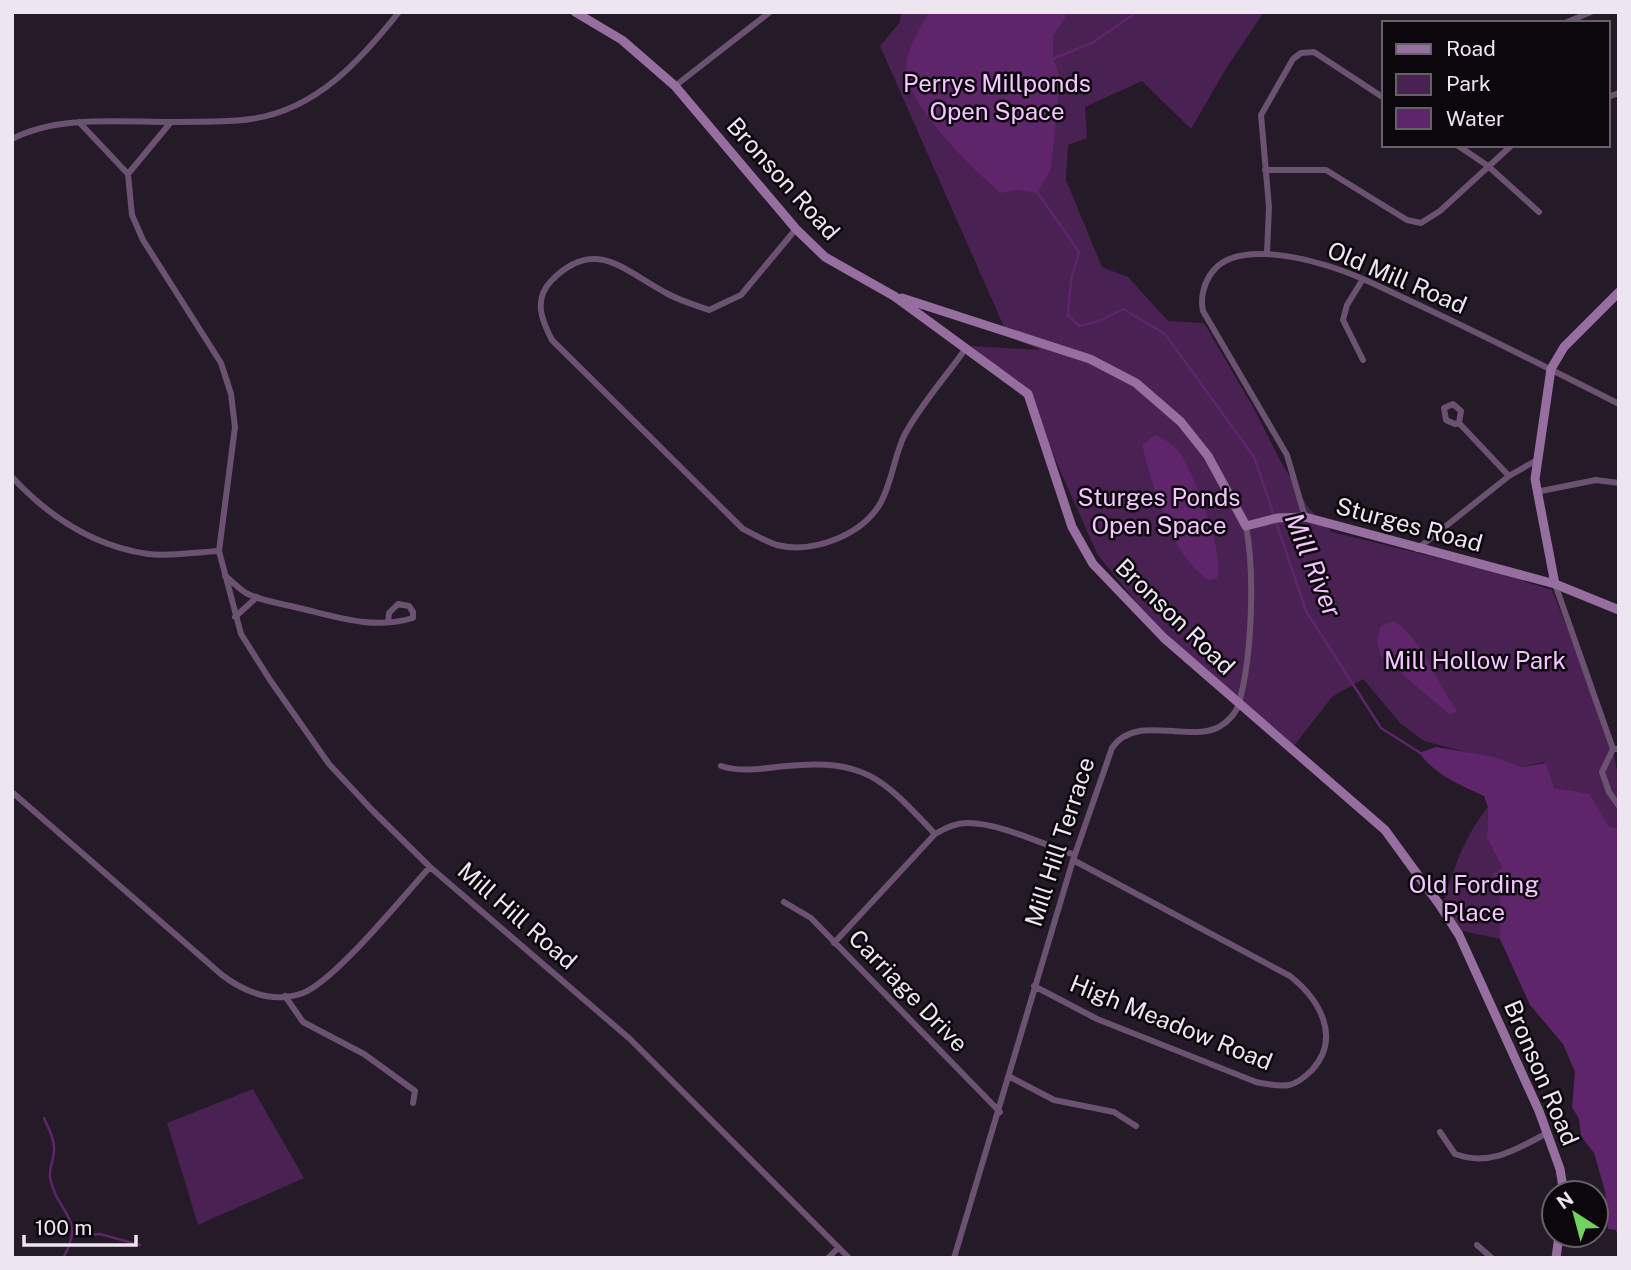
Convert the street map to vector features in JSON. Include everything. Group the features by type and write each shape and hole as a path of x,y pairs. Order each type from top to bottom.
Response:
{"main road":[{"name":"Bronson Road","path":"575,12 622,40 675,86 796,229 825,257 894,296 1028,394 1072,527 1093,564 1164,638 1355,802 1405,855 1458,935 1547,1133 1562,1179"},
{"path":"1555,584 1536,492 1535,461 1550,369 1564,347 1619,292"},
{"path":"894,296 1090,359 1136,383 1181,422 1208,456 1247,526"},
{"name":"Sturges Road","path":"1247,526 1302,517 1555,584 1619,610"}],"street":[{"path":"12,139 27,131 79,122 252,119 306,103 345,73 399,12"},
{"path":"675,86 770,12"},
{"path":"1570,21 1591,12"},
{"path":"1267,253 1269,206 1260,123 1262,110 1293,60 1301,53 1314,52 1382,97"},
{"path":"79,122 128,174 132,215 143,240 221,363 231,394 235,427 219,551 235,617 245,641 328,764 430,867"},
{"path":"128,174 171,122"},
{"path":"1460,147 1488,166 1539,212"},
{"path":"1265,170 1326,170 1407,220 1422,223 1440,211 1510,147"},
{"path":"796,229 741,295 709,310 669,295 619,263 589,258 565,267 545,288 539,314 552,340 743,529 778,545 814,545 838,539 865,522 881,503 903,439 914,420 967,348"},
{"name":"Old Mill Road","path":"1302,517 1291,463 1202,305 1208,278 1219,265 1247,255 1267,253 1324,265 1363,279 1619,404"},
{"path":"1363,279 1347,305 1343,320 1363,360"},
{"path":"1459,422 1509,476"},
{"path":"1418,549 1509,476 1535,461"},
{"path":"12,477 54,515 96,542 149,554 219,551"},
{"path":"1536,492 1596,480 1619,483"},
{"path":"1239,705 1245,670 1251,578 1247,526"},
{"path":"225,576 257,597 357,623 388,622"},
{"path":"1555,584 1616,749 1602,772 1609,792 1619,806"},
{"path":"235,617 257,597"},
{"name":"Mill Hill Terrace","path":"954,1258 1000,1112 1034,986 1074,857 1101,776 1118,741 1143,732 1213,729 1227,721 1239,705"},
{"path":"721,766 736,771 818,762 847,765 886,785 935,834 834,943"},
{"name":"Mill Hill Road","path":"12,792 231,982 252,993 285,996 304,992 341,964 430,867 630,1039 849,1258"},
{"name":"High Meadow Road","path":"935,834 957,824 975,823 1074,857 1290,976 1308,992 1322,1014 1327,1031 1324,1052 1315,1067 1295,1083 1275,1085 1256,1082 1097,1019 1034,986"},
{"name":"Carriage Drive","path":"784,902 811,918 1000,1112"},
{"path":"285,996 303,1022 364,1054 415,1091 413,1103"},
{"path":"1010,1077 1054,1100 1114,1112 1136,1126"},
{"path":"1440,1132 1455,1154 1482,1159 1507,1154 1547,1133"},
{"path":"1477,1245 1492,1258"},
{"path":"828,1258 838,1248"}],"green space":[{"path":"901,12 1264,12 1227,67 1191,129 1142,81 1085,107 1087,138 1068,145 1066,180 1102,267 1128,277 1168,321 1204,323 1308,507 1332,532 1492,571 1552,590 1611,739 1619,782 1619,830 1606,826 1554,788 1544,762 1521,767 1424,741 1401,724 1363,679 1332,697 1293,747 1169,637 1137,603 1097,554 1027,395 971,346 1041,350 1008,336 880,46 900,22"},
{"name":"Old Fording Place","path":"1488,807 1487,838 1502,868 1492,874 1500,897 1500,939 1462,931 1444,901 1461,852"},
{"path":"253,1089 304,1178 198,1225 167,1123"}],"water":[{"path":"929,12 1065,12 1065,18 1053,36 1053,58 1060,78 1051,169 1037,193 1016,190 1001,193 946,140 912,91 907,77 907,60 912,43"},
{"path":"1155,435 1179,451 1187,464 1213,535 1219,567 1217,578 1209,580 1195,569 1183,554 1165,519 1142,445"},
{"path":"1394,621 1422,651 1457,711 1450,715 1380,655 1377,640 1381,626"},
{"path":"1436,747 1494,757 1522,767 1546,763 1554,788 1590,794 1608,826 1619,829 1619,1241 1616,1230 1610,1229 1610,1179 1602,1179 1594,1153 1581,1136 1579,1119 1572,1107 1575,1072 1563,1044 1530,1005 1500,939 1500,897 1492,874 1502,868 1487,838 1488,807 1484,796 1441,774 1419,753"}],"waterway":[{"path":"1052,59 1092,43 1137,12"},
{"name":"Mill River","path":"1037,192 1079,252 1071,280 1068,315 1079,326 1099,321 1123,309 1165,334 1254,457 1274,516"},
{"name":"Mill River","path":"1276,522 1306,611 1381,728 1422,754"},
{"path":"44,1118 54,1146 50,1170 53,1189 71,1224 70,1244 63,1258"},
{"path":"73,1235 100,1234 140,1245"}],"park label":[{"name":"Perrys Millponds Open Space","path":"997,98"},
{"name":"Sturges Ponds Open Space","path":"1159,512"},
{"name":"Mill Hollow Park","path":"1475,661"}]}
